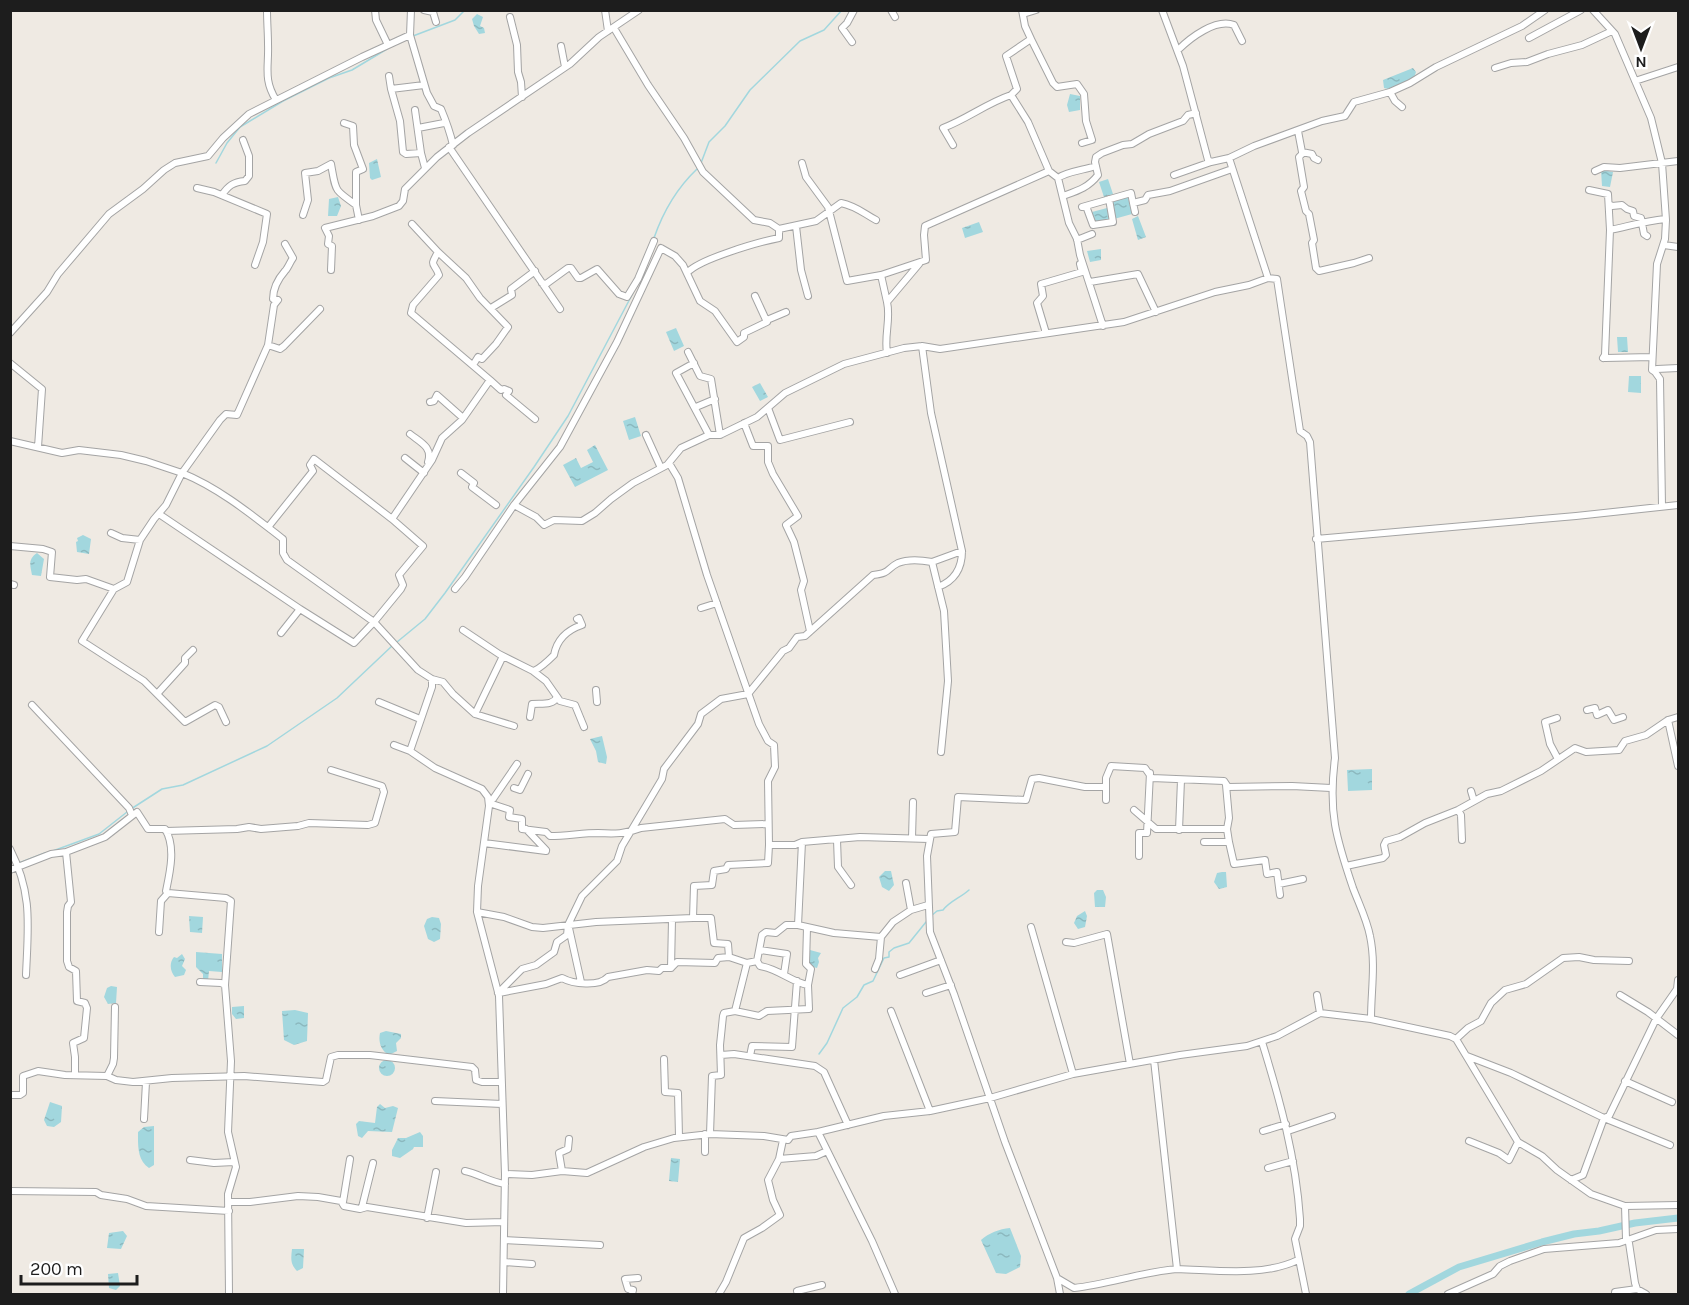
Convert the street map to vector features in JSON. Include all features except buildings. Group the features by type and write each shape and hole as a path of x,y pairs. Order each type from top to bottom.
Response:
{"street":[{"path":"267,10 266,75 269,89 276,100"},
{"path":"375,10 375,20 388,45"},
{"path":"411,10 411,38 424,85 434,106 441,109 444,123 450,129 451,146 463,166"},
{"path":"424,10 433,12 436,22"},
{"path":"605,10 611,29 684,138 703,172 754,220 770,224 779,230 816,221 832,208 843,203 855,206 868,217 876,220"},
{"path":"331,270 332,246 327,244 329,236 325,228 359,220 399,206 403,201 405,189 451,146 565,67 611,29 639,10"},
{"path":"852,42 842,28 854,10"},
{"path":"891,10 895,17"},
{"path":"1036,10 1023,12 1025,26 1053,83 1057,87 1077,84 1084,94 1086,121 1092,140 1082,143"},
{"path":"1162,10 1178,50 1208,160 1211,162"},
{"path":"1174,175 1229,158 1322,121 1345,116 1354,102 1390,92 1522,26 1545,10"},
{"path":"1529,38 1581,10"},
{"path":"1593,10 1612,31 1635,81 1651,118 1662,163 1664,245 1657,264 1656,320 1652,357 1652,370 1660,379 1662,506"},
{"path":"510,17 517,45 522,97"},
{"path":"1178,50 1204,29 1229,23 1234,25 1242,41"},
{"path":"1495,68 1511,63 1527,62 1582,45 1612,31"},
{"path":"10,333 47,292 58,274 109,214 164,170 175,163 208,156 223,138 249,114 388,45 411,38"},
{"path":"953,146 943,128 1011,95 1017,88 1005,56 1030,39"},
{"path":"561,46 565,67"},
{"path":"1635,81 1678,67"},
{"path":"389,76 400,121 403,152 406,154 421,153"},
{"path":"391,89 424,85"},
{"path":"1390,92 1402,107"},
{"path":"1011,95 1028,122 1049,171 1058,178 1069,223 1077,240 1103,326"},
{"path":"415,110 425,168"},
{"path":"1063,196 1087,187 1098,175 1096,157 1118,146 1132,144 1196,113"},
{"path":"344,123 353,126 354,145 363,169 356,172 356,205 359,220"},
{"path":"418,128 444,123"},
{"path":"1298,131 1303,153"},
{"path":"222,195 228,186 245,181 249,176 249,156 243,140"},
{"path":"451,146 560,309"},
{"path":"1303,153 1312,154 1318,160"},
{"path":"1303,153 1299,157 1304,187 1301,191 1306,211 1310,214 1311,219 1314,240 1311,248 1316,268 1319,271 1330,269 1369,258"},
{"path":"1229,158 1268,278"},
{"path":"1595,171 1604,167 1620,168 1678,161"},
{"path":"802,162 806,177 830,211 847,281 881,275 926,260 925,226 1049,171"},
{"path":"303,215 308,200 305,173 318,171 331,164 335,188 356,205"},
{"path":"1058,178 1066,173 1071,172 1071,174 1096,166"},
{"path":"1133,202 1145,200 1148,195 1232,169"},
{"path":"197,188 222,195 267,214 263,242 255,265"},
{"path":"1589,190 1608,192 1610,230 1604,356 1605,358 1652,357"},
{"path":"1109,199 1113,222 1093,225 1084,207 1109,199 1131,193 1135,212"},
{"path":"1609,204 1622,205 1633,211 1634,216 1641,218 1644,234 1647,236"},
{"path":"1610,230 1665,219"},
{"path":"412,224 466,278 480,298 508,327 496,344 482,359 478,357 473,365"},
{"path":"796,226 801,270 808,296"},
{"path":"687,273 705,261 738,251 750,244 779,238 779,230"},
{"path":"1077,240 1092,234"},
{"path":"542,283 546,284 568,268 578,278 597,269 619,294 627,297 638,279 654,241"},
{"path":"226,722 219,706 215,705 185,722 144,681 82,641 114,589 127,582 140,540 159,514 182,473 220,420 226,414 237,415 268,345 274,305 278,300 273,299 273,293 279,278 293,258 285,244"},
{"path":"1664,245 1678,247"},
{"path":"455,589 482,554 514,505 560,447 617,342 661,248 675,256 687,273 700,301 715,311 737,342 744,337 744,333 786,312"},
{"path":"438,252 432,264 440,275 413,305 411,313 501,390 509,392 506,395 535,419"},
{"path":"1046,333 1037,303 1043,296 1041,284 1082,272 1078,256 1081,259"},
{"path":"886,302 919,263"},
{"path":"491,308 512,295 511,290 536,271"},
{"path":"1090,282 1138,274 1156,312"},
{"path":"881,275 890,314 885,343 887,353"},
{"path":"514,505 536,517 544,525 554,520 582,521 633,483 669,463 681,448 709,435 720,435 757,417 785,393 844,364 922,346 940,350 1124,322 1190,299 1249,285 1268,278 1277,279 1300,430 1310,442 1335,758 1331,788 1334,825 1372,944 1374,972 1371,1019"},
{"path":"755,296 767,320"},
{"path":"268,345 280,349 320,309"},
{"path":"922,346 931,413 962,551 959,569 952,580 938,587"},
{"path":"688,352 700,376 711,379 720,435"},
{"path":"10,363 42,389 38,447"},
{"path":"694,363 676,373 709,435"},
{"path":"1655,372 1657,369 1678,369"},
{"path":"392,519 429,465 441,438 463,418 490,380"},
{"path":"430,402 434,401 437,395 463,418"},
{"path":"696,407 715,399"},
{"path":"768,408 780,440 850,422"},
{"path":"744,423 753,446 768,446 768,462 773,474 798,516 786,525 794,542 804,581 801,590 810,631"},
{"path":"410,434 429,449 429,465"},
{"path":"646,435 661,468"},
{"path":"10,441 62,453 79,450 121,455 182,473 206,484 283,539 283,553 287,560 375,622 418,670 432,679 443,682 475,714 514,726"},
{"path":"405,458 424,473"},
{"path":"159,514 354,643 375,622 401,589 403,585 399,575 423,546 314,459 310,465 313,471 269,526 270,529"},
{"path":"669,463 678,478 717,603 759,724 768,741 774,745 775,767 768,781 768,863 728,865 726,869 714,871 712,885 694,886 693,918"},
{"path":"461,473 474,483 472,487 475,490 496,505"},
{"path":"1316,539 1678,505"},
{"path":"111,533 122,538 140,540"},
{"path":"10,546 52,552 50,577 86,579 114,589"},
{"path":"498,993 522,969 536,964 554,952 557,942 567,934 568,925 582,896 617,861 622,846 662,779 664,769 698,724 701,714 721,699 748,694 797,637 805,636 873,576 885,574 897,563 921,560 932,562 962,551"},
{"path":"932,562 944,611 948,681 941,752"},
{"path":"701,608 717,603"},
{"path":"281,633 300,609"},
{"path":"534,671 554,655 563,634 582,625 579,618 577,619"},
{"path":"463,630 503,656 534,671 546,681 560,701 575,705 584,727"},
{"path":"157,694 185,663 185,658 193,650"},
{"path":"475,714 503,656"},
{"path":"410,751 432,687 432,679"},
{"path":"596,690 597,702"},
{"path":"530,717 532,704 549,704 557,697"},
{"path":"380,702 420,719"},
{"path":"32,705 129,808 132,815"},
{"path":"1587,711 1595,708 1598,715 1608,710 1614,720 1623,717"},
{"path":"1346,866 1383,858 1386,855 1384,845 1386,841 1400,837 1487,794 1501,791 1541,771 1575,748 1586,752 1620,750 1625,741 1646,735 1668,720 1678,717"},
{"path":"1557,718 1545,722 1550,744 1558,759"},
{"path":"1668,720 1678,764"},
{"path":"394,745 410,751 435,768 482,789 489,802 478,886 477,912 498,993 505,1174 503,1294"},
{"path":"489,802 517,765"},
{"path":"1106,800 1106,774 1111,766 1145,768 1152,778 1224,781 1228,788 1292,786 1331,788"},
{"path":"10,870 18,865 51,854 66,852 105,837 137,812 148,829 165,829 166,831 249,827 261,829 309,823 368,825 375,823 384,792 382,786 331,770"},
{"path":"1139,856 1139,833 1147,833 1150,773"},
{"path":"514,788 520,790 528,774"},
{"path":"1060,1294 1057,1278 930,932 927,856 931,834 956,831 958,797 1026,800 1032,779 1039,778 1085,787 1105,787"},
{"path":"1179,830 1181,780"},
{"path":"1226,784 1229,818 1227,829 1234,864 1265,860 1267,874 1277,872 1280,895"},
{"path":"1471,790 1474,801"},
{"path":"489,802 510,810 509,817 522,819 522,829 546,832 550,836 596,833 609,835 641,828 725,819 734,825 768,824"},
{"path":"912,838 913,802"},
{"path":"1134,810 1156,829 1227,829"},
{"path":"1458,810 1461,815 1462,840"},
{"path":"484,843 546,851 526,829"},
{"path":"166,831 171,846 166,891 168,893"},
{"path":"769,845 860,837 929,839"},
{"path":"837,840 838,867 851,885"},
{"path":"798,925 802,842"},
{"path":"1204,842 1229,842"},
{"path":"10,849 18,865 28,908 26,975"},
{"path":"66,852 72,902 67,912 68,961 69,967 76,971 77,1001 86,1003 87,1008 84,1038 73,1043 75,1075"},
{"path":"1279,884 1303,879"},
{"path":"906,883 910,910"},
{"path":"159,932 161,901 168,893"},
{"path":"168,893 231,900 225,985 231,1077 228,1132 236,1167 230,1184 229,1202 229,1294"},
{"path":"874,969 879,959 881,937 893,922 910,910 928,905"},
{"path":"477,912 504,917 532,927 554,928 560,925 596,922 711,918 714,943 728,944 729,957"},
{"path":"671,968 672,920"},
{"path":"568,925 581,982"},
{"path":"808,985 773,968 760,966 758,961 764,933 776,933 786,925 798,925 834,933 881,937"},
{"path":"1031,927 1073,1074"},
{"path":"705,1152 712,1076 721,1075 724,1013 735,1011 759,1016 767,1011 809,1010 808,985 811,969 806,964 807,928"},
{"path":"1066,942 1074,943 1107,934 1131,1064"},
{"path":"760,950 787,954 784,974"},
{"path":"498,993 546,984 562,978 569,982 598,983 617,975 671,968 677,962 716,963 718,958 729,957 747,963 758,961"},
{"path":"1456,1039 1468,1028 1481,1021 1491,1003 1506,990 1526,984 1563,958 1629,961"},
{"path":"900,975 941,960"},
{"path":"735,1011 747,963"},
{"path":"1571,1180 1583,1175 1604,1118 1609,1116 1656,1019 1677,988 1678,980"},
{"path":"750,1056 752,1046 792,1047 796,981"},
{"path":"200,982 225,985"},
{"path":"926,993 951,984"},
{"path":"1317,995 1320,1013"},
{"path":"1620,995 1648,1012 1678,1035"},
{"path":"106,1076 113,1064 115,1006"},
{"path":"891,1011 930,1111"},
{"path":"505,1174 532,1175 562,1171 587,1173 644,1147 679,1137 707,1134 764,1136 788,1140 791,1136 884,1116 930,1111 990,1098 1073,1074 1246,1046 1262,1042 1320,1013 1371,1019 1456,1039 1518,1142 1542,1155 1591,1194 1624,1206 1678,1205"},
{"path":"1262,1042 1288,1131 1300,1219 1295,1239 1306,1294"},
{"path":"10,1095 23,1093 23,1076 38,1071 65,1075 106,1076 116,1080 146,1082 172,1078 244,1076 323,1082 326,1080 331,1057 338,1055 370,1055 472,1067 475,1070 476,1080 501,1082"},
{"path":"721,1055 750,1056 815,1066 824,1072 848,1125"},
{"path":"1467,1056 1511,1073 1604,1118 1670,1145"},
{"path":"664,1059 665,1092 678,1093 679,1137"},
{"path":"1154,1060 1177,1269"},
{"path":"1625,1081 1672,1102"},
{"path":"144,1119 146,1082"},
{"path":"435,1101 502,1104"},
{"path":"1288,1131 1332,1116"},
{"path":"1263,1131 1286,1124"},
{"path":"818,1132 896,1294"},
{"path":"562,1171 559,1153 568,1149 569,1139"},
{"path":"719,1294 744,1238 780,1215 768,1180 780,1159 783,1140"},
{"path":"1469,1141 1499,1153 1509,1160 1518,1142"},
{"path":"780,1159 816,1156 827,1151"},
{"path":"344,1206 343,1197 350,1159"},
{"path":"190,1160 213,1163 234,1162"},
{"path":"1268,1168 1293,1161"},
{"path":"362,1207 373,1163"},
{"path":"465,1171 480,1175 492,1182 505,1184"},
{"path":"427,1218 436,1172"},
{"path":"10,1191 96,1192 155,1207 229,1211"},
{"path":"229,1202 318,1197 341,1201 344,1206 360,1209 362,1207 466,1223 504,1222"},
{"path":"1624,1206 1626,1239 1629,1243 1637,1289"},
{"path":"1449,1294 1492,1274 1500,1266 1510,1261 1544,1249 1611,1244 1656,1230 1678,1229"},
{"path":"504,1240 600,1245"},
{"path":"1057,1278 1074,1288 1137,1277 1161,1270 1254,1269 1277,1267 1298,1260"},
{"path":"504,1262 532,1264"},
{"path":"632,1294 633,1290 628,1289 626,1279 638,1278"},
{"path":"798,1294 797,1291 822,1285"},
{"path":"1614,1294 1637,1289 1646,1294"}],"water":[{"path":"477,14 483,17 480,26 484,28 485,33 479,34 474,26 472,19"},
{"path":"1413,68 1416,72 1414,78 1388,89 1384,88 1383,80"},
{"path":"1070,94 1080,96 1080,110 1069,112 1067,105"},
{"path":"377,159 381,177 372,180 369,163"},
{"path":"1601,170 1613,172 1610,187 1602,186"},
{"path":"1108,179 1113,194 1104,197 1099,182"},
{"path":"338,197 341,206 337,216 328,216 329,199"},
{"path":"1128,197 1132,214 1114,219 1112,202"},
{"path":"1107,208 1110,219 1095,223 1092,212"},
{"path":"1138,216 1146,237 1138,240 1132,219"},
{"path":"979,222 983,232 965,238 962,228"},
{"path":"1101,249 1101,260 1090,262 1087,251"},
{"path":"676,328 684,346 674,351 666,332"},
{"path":"1617,337 1627,337 1628,352 1618,352"},
{"path":"1629,376 1641,376 1641,393 1628,392"},
{"path":"760,383 768,397 760,401 752,387"},
{"path":"635,417 641,436 629,440 623,421"},
{"path":"595,445 608,470 575,487 563,465 576,458 581,468 593,462 587,450"},
{"path":"83,535 91,539 89,554 77,552 77,538"},
{"path":"37,553 44,559 41,576 32,575 30,562"},
{"path":"602,736 607,757 606,764 598,762 590,739"},
{"path":"1372,769 1372,790 1348,791 1347,770"},
{"path":"885,871 891,871 894,885 889,891 882,887 879,877"},
{"path":"1226,872 1227,887 1219,889 1214,882 1217,873"},
{"path":"1097,890 1103,890 1106,897 1105,907 1095,907 1094,893"},
{"path":"1085,911 1087,916 1085,927 1078,929 1074,923 1077,916"},
{"path":"189,916 203,917 202,933 190,932"},
{"path":"439,918 441,924 440,939 434,942 428,939 424,926 427,919"},
{"path":"810,950 821,953 817,968 810,966"},
{"path":"196,952 222,954 222,972 209,971 208,981 203,980 203,974 196,967"},
{"path":"182,954 185,959 182,966 186,970 184,975 175,977 171,970 171,962 174,957 177,958"},
{"path":"117,987 116,1003 108,1004 104,997 107,988"},
{"path":"244,1006 244,1018 236,1019 232,1014 232,1007"},
{"path":"295,1010 308,1013 307,1041 294,1045 284,1040 282,1011"},
{"path":"386,1031 401,1034 401,1038 396,1043 397,1051 389,1055 382,1049 379,1040 380,1033"},
{"path":"384,1060 390,1060 395,1068 393,1074 384,1076 379,1071 379,1065"},
{"path":"50,1102 62,1106 61,1122 54,1127 47,1126 44,1120"},
{"path":"380,1104 385,1108 393,1106 398,1108 392,1132 368,1131 362,1138 358,1136 356,1124 359,1121 375,1123 377,1107"},
{"path":"154,1126 154,1165 149,1168 140,1157 138,1132 144,1127"},
{"path":"420,1132 423,1136 423,1147 414,1147 400,1158 392,1156 392,1150 398,1138 406,1138"},
{"path":"671,1158 680,1159 678,1182 669,1181"},
{"path":"1010,1228 1021,1256 1020,1267 1006,1274 996,1273 981,1240 994,1232"},
{"path":"123,1231 127,1236 121,1249 107,1248 109,1233"},
{"path":"292,1249 304,1249 303,1268 297,1271 292,1263"},
{"path":"118,1273 120,1286 116,1290 109,1288 108,1274"}],"waterway":[{"path":"413,36 455,20 465,10"},
{"path":"701,163 709,142 725,126 750,90 800,41 824,30 842,10"},
{"path":"216,163 227,143 240,127 283,101 329,78 352,70 387,49"},
{"path":"654,238 671,201 697,169"},
{"path":"397,642 425,619 534,467 568,416 633,293"},
{"path":"131,809 162,789 183,785 267,746 337,698 393,645"},
{"path":"50,852 99,834 127,812"},
{"path":"19,863 45,853"},
{"path":"931,916 943,910 969,890"},
{"path":"819,1054 827,1043 843,1008 857,997 864,985 873,981 884,958 889,957 889,952 909,943 926,922"},
{"path":"1409,1294 1459,1267 1542,1242 1635,1223 1678,1218"}]}
